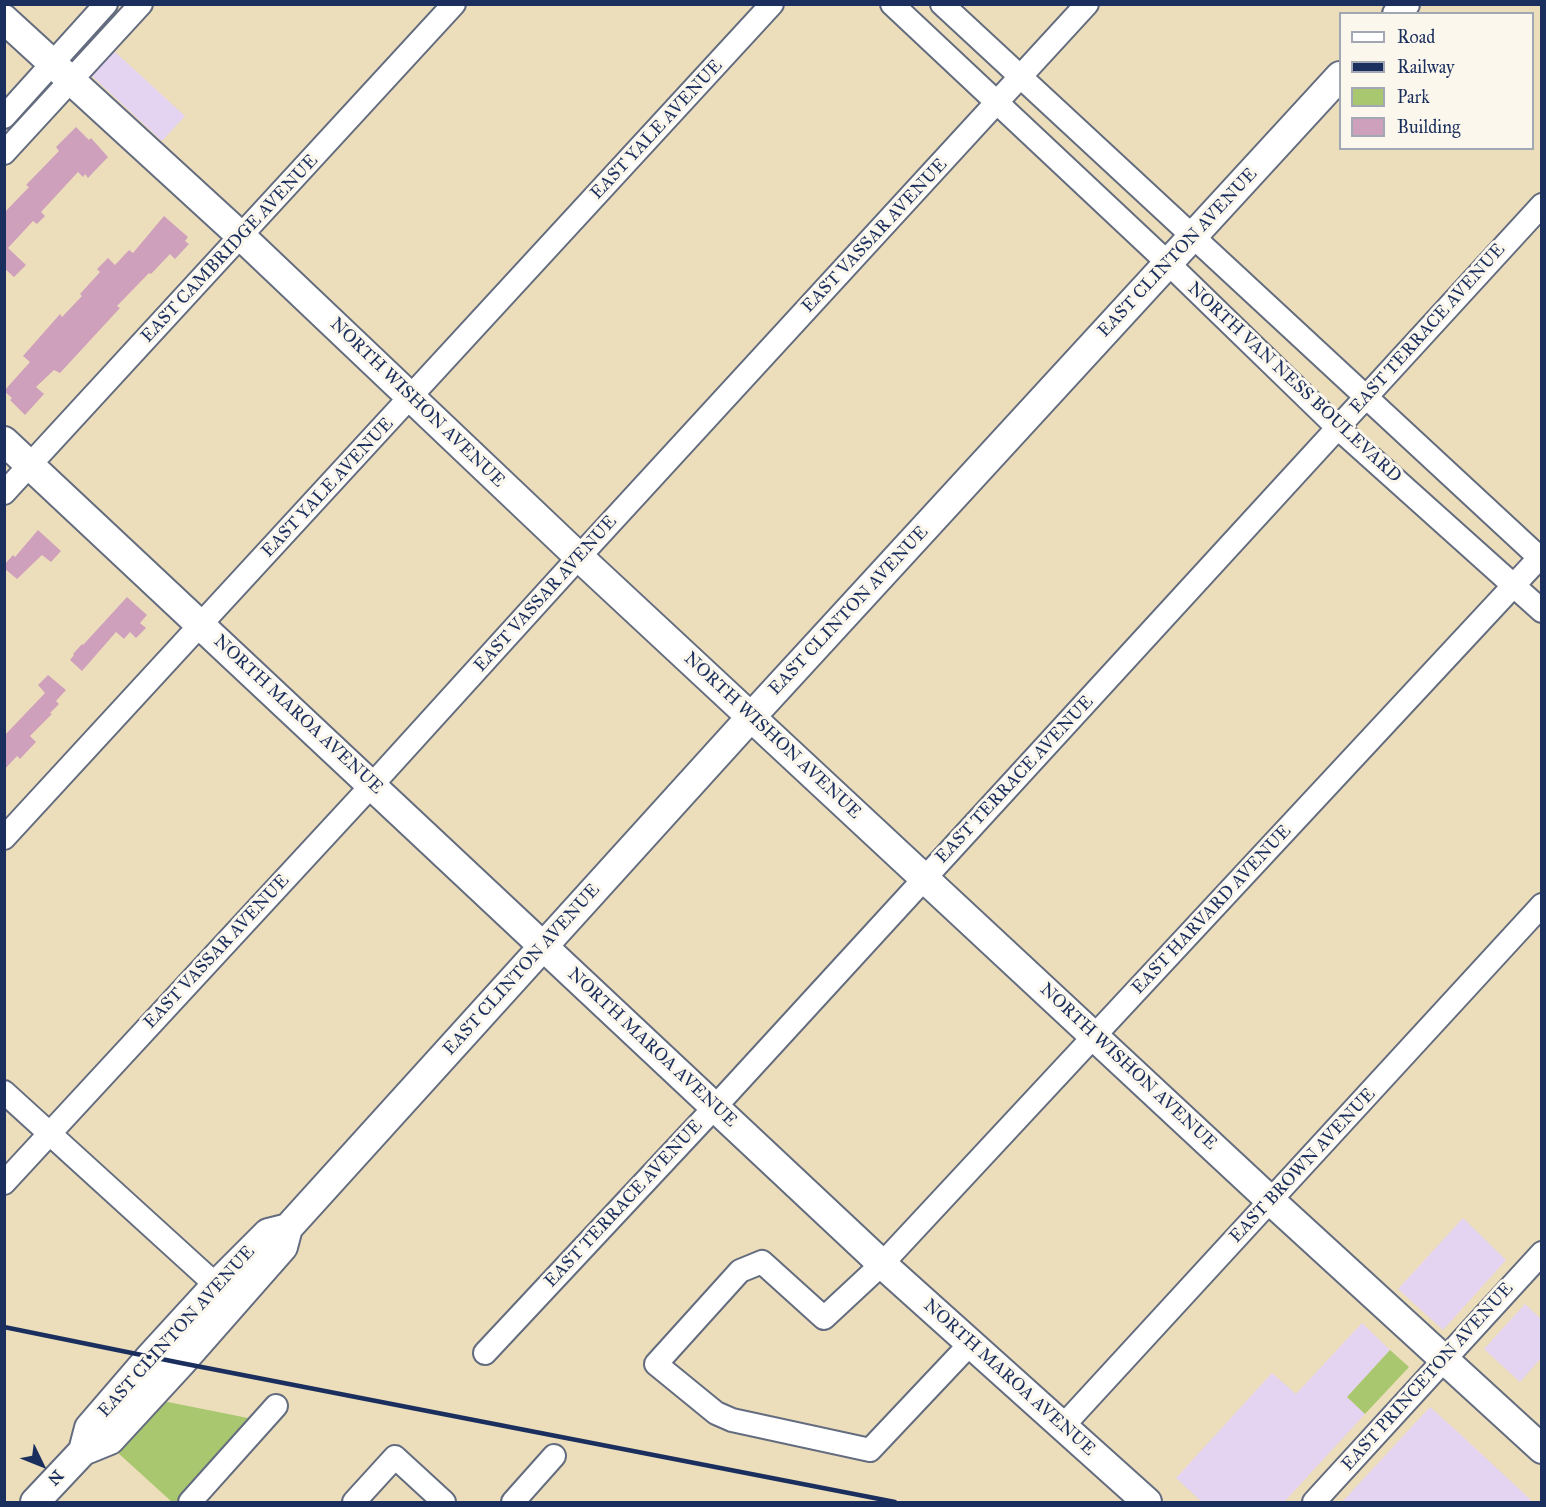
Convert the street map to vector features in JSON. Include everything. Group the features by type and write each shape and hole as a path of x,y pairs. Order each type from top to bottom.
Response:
{"main road":[{"name":"NORTH WISHON AVENUE","path":"4,19 242,237 579,557 1271,1201 1542,1449"},
{"name":"EAST CLINTON AVENUE","path":"35,1503 83,1451 110,1440 181,1363 283,1247 288,1228 751,717 1339,78"},
{"name":"NORTH MAROA AVENUE","path":"4,441 882,1264 1147,1503"},
{"name":"EAST CLINTON AVENUE","path":"83,1451 89,1428 216,1285 268,1233 288,1228"},
{"path":"181,1363 195,1328 213,1309 217,1301 219,1293 216,1285"}],"street":[{"path":"4,153 62,72 106,4"},
{"path":"4,117 62,72 141,4"},
{"name":"EAST CAMBRIDGE AVENUE","path":"4,493 454,4"},
{"name":"EAST YALE AVENUE","path":"4,838 772,4"},
{"name":"NORTH VAN NESS BOULEVARD","path":"892,4 1169,264 1338,428 1542,611"},
{"path":"942,4 1541,558"},
{"name":"EAST VASSAR AVENUE","path":"4,1183 1087,4"},
{"name":"EAST TERRACE AVENUE","path":"485,1353 715,1107 1542,205"},
{"name":"EAST HARVARD AVENUE","path":"970,1344 870,1450 732,1420 716,1413 656,1364 740,1271 762,1262 824,1318 882,1264 1541,558"},
{"name":"EAST BROWN AVENUE","path":"1063,1426 1542,906"},
{"path":"4,1092 216,1285"},
{"name":"EAST PRINCETON AVENUE","path":"1314,1503 1542,1253"},
{"path":"190,1503 276,1406"},
{"path":"513,1503 554,1456"},
{"path":"354,1503 395,1457 444,1503"}],"shaded area":[{"path":"114,51 185,116 162,141 92,76"},
{"path":"1463,1218 1506,1260 1443,1330 1398,1289"},
{"path":"1525,1304 1541,1319 1541,1358 1520,1382 1484,1349"},
{"path":"1362,1323 1390,1350 1347,1397 1365,1414 1284,1502 1202,1502 1176,1478 1272,1373 1296,1394"},
{"path":"1430,1407 1460,1434 1533,1502 1342,1502"}],"green space":[{"path":"1390,1350 1409,1367 1365,1414 1347,1397"},
{"path":"163,1401 258,1420 182,1502 172,1502 117,1452"}],"building":[{"path":"76,127 89,140 91,138 108,157 88,178 85,174 83,177 78,172 41,212 45,216 37,224 33,221 8,248 26,265 14,277 4,268 4,213 29,187 26,185 59,151 56,147"},
{"path":"164,216 188,237 185,241 189,244 175,259 170,254 151,274 149,273 117,306 120,308 60,373 54,370 36,387 44,394 25,415 4,391 30,362 23,356 60,314 62,317 82,296 80,294 100,272 97,269 108,258 115,265 129,250 133,253"},
{"path":"38,530 61,551 51,562 42,555 17,579 4,568 4,565 13,555 15,557"},
{"path":"127,597 147,615 140,623 146,628 136,638 130,632 124,639 116,632 82,671 70,660 73,654"},
{"path":"48,675 66,690 56,701 59,704 50,713 52,714 30,736 36,742 20,759 17,756 4,770 4,736 45,693 38,685"}],"railway":[{"path":"4,1327 895,1502"}]}
